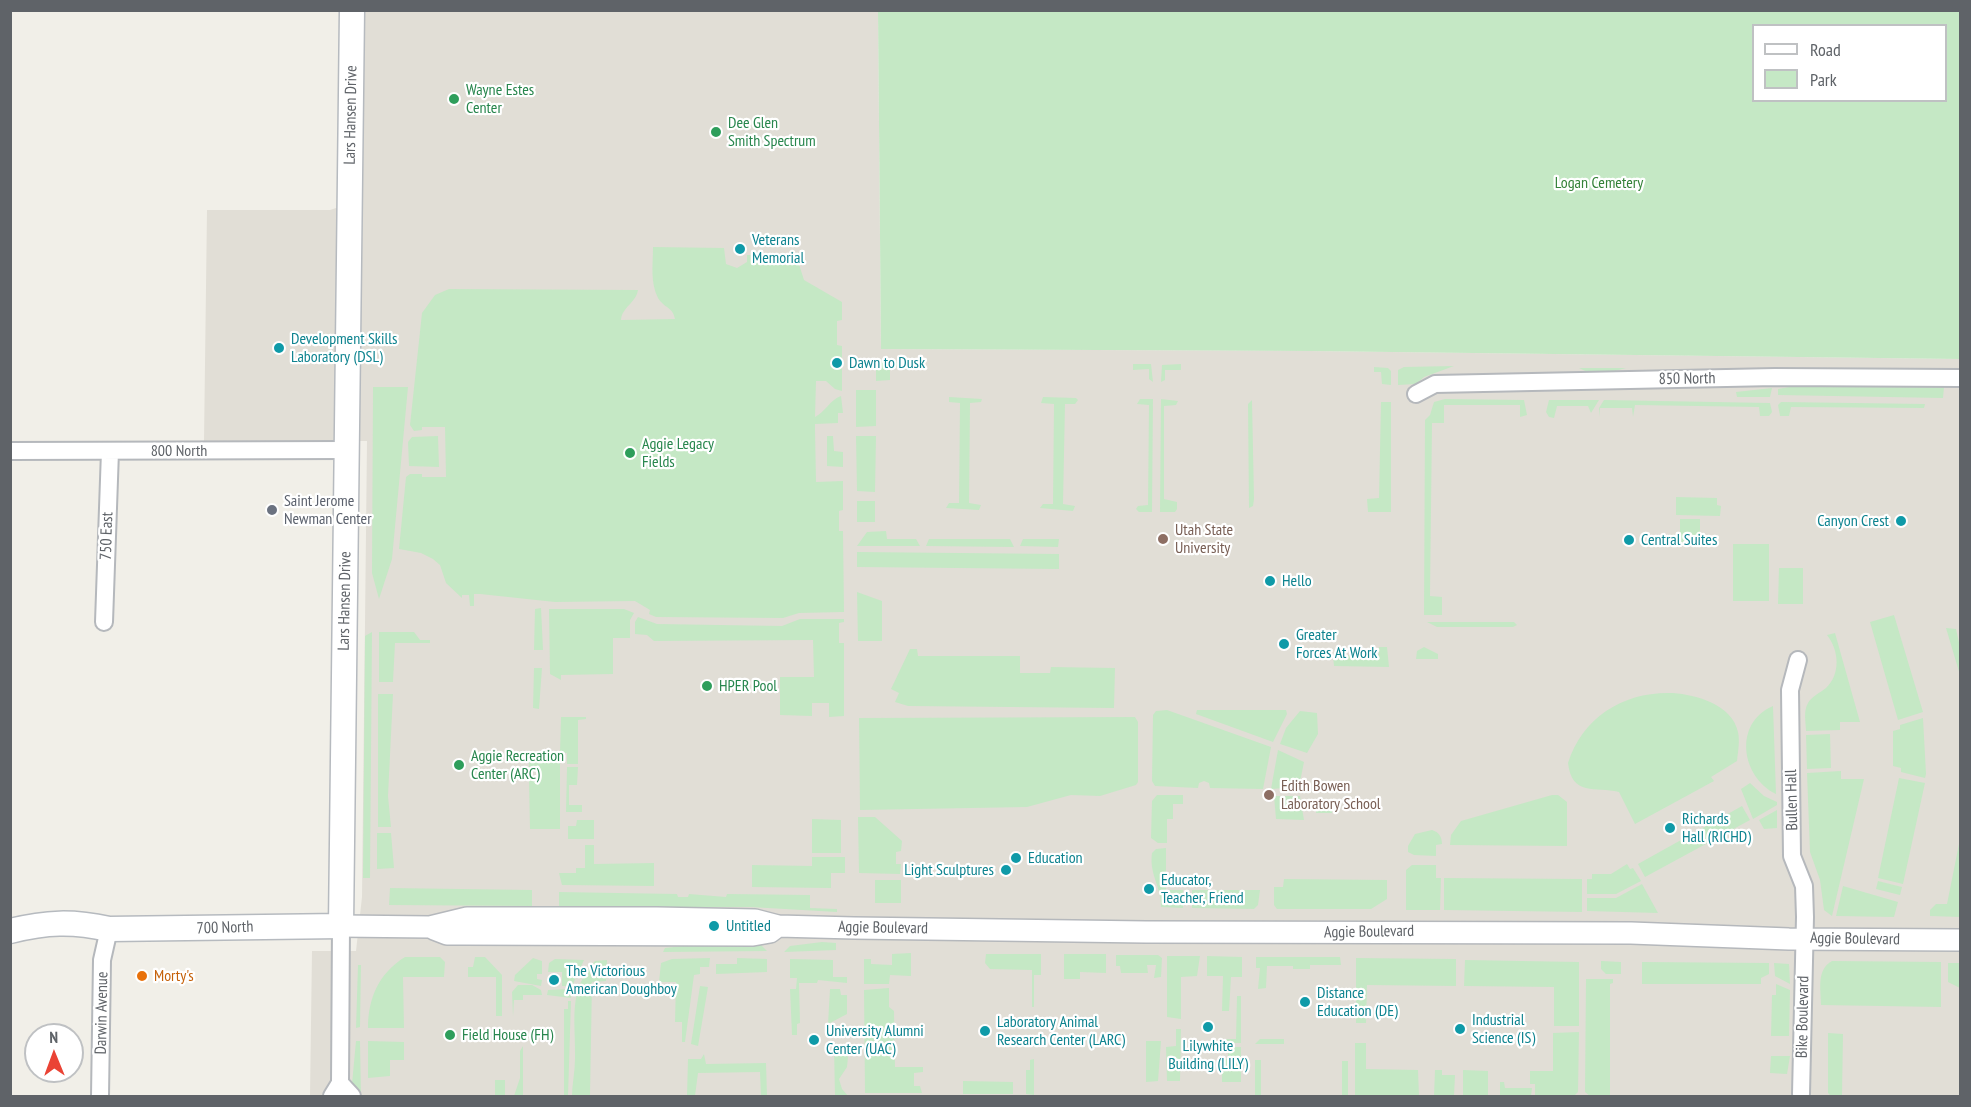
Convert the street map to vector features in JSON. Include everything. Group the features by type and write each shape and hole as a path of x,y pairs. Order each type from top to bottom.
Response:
{"main road":[{"name":"Lars Hansen Drive","path":"341,926 352,10"},
{"name":"700 North","path":"10,931 35,925 74,922 109,929 341,926"},
{"name":"700 North","path":"10,946 35,940 77,939 109,929"}],"street":[{"name":"850 North","path":"1416,394 1435,384 1775,377 1960,378"},
{"name":"800 North","path":"10,451 347,450"},
{"name":"750 East","path":"104,622 110,451"},
{"name":"Bullen Hall","path":"1798,660 1790,690 1792,856 1804,886 1806,939"},
{"name":"Aggie Boulevard","path":"341,926 430,927 467,918 537,918 755,920 778,926 1146,932 1631,933 1806,939 1960,940"},
{"name":"Lars Hansen Drive","path":"341,926 336,1090 352,1096"},
{"name":"Darwin Avenue","path":"100,1096 102,960 109,929"},
{"name":"Bike Boulevard","path":"1799,1096 1806,939"}],"shaded area":[{"name":"Utah State University","path":"359,10 878,11 881,349 1310,351 1960,359 1960,1096 310,1096 312,951 356,951 362,897 367,441 204,441 207,210 330,210 357,201"}],"green space":[{"name":"Logan Cemetery","path":"878,11 1960,11 1960,359 1310,351 881,349"},
{"name":"Aggie Legacy Fields","path":"653,247 724,248 726,264 737,268 747,262 747,255 796,255 804,280 842,302 842,320 837,321 837,345 842,346 842,358 836,359 832,364 835,368 842,368 842,391 835,389 826,381 816,381 815,417 841,396 843,413 838,413 838,423 815,424 815,429 816,482 843,481 843,510 839,511 839,531 843,531 844,612 799,613 783,618 656,617 649,614 650,610 635,601 555,602 480,594 474,594 474,606 470,606 469,595 462,595 462,598 446,583 440,565 433,559 421,553 399,549 406,477 410,474 422,474 422,477 446,477 445,427 422,427 422,430 414,431 410,425 422,313 435,295 449,289 638,290 621,320 675,319 655,292"},
{"path":"876,362 906,362 906,367 890,367 890,380 876,381"},
{"path":"1133,364 1151,364 1153,382 1149,379 1149,369 1133,370"},
{"path":"1181,364 1181,370 1165,370 1165,380 1161,382 1162,365"},
{"path":"1454,366 1424,377 1416,384 1398,385 1398,370 1404,367"},
{"path":"1374,367 1388,368 1391,371 1391,385 1382,384 1381,372 1374,372"},
{"path":"1579,368 1626,368 1607,373 1596,373"},
{"path":"1795,386 1944,387 1943,398 1778,395 1778,389"},
{"path":"373,387 408,387 392,559 379,599 372,573"},
{"path":"1772,388 1770,397 1737,397 1736,392"},
{"path":"856,390 876,390 876,426 856,427"},
{"path":"949,397 982,399 981,402 970,403 969,503 981,505 979,510 946,508 949,503 959,503 960,403 949,402"},
{"path":"1043,397 1076,398 1078,400 1075,404 1065,404 1063,504 1075,506 1073,511 1040,508 1043,504 1053,504 1054,404 1041,403"},
{"path":"1140,399 1153,399 1152,512 1139,512 1136,509 1138,506 1148,505 1149,405 1137,404"},
{"path":"1161,399 1178,401 1176,405 1164,406 1164,499 1177,502 1175,512 1160,512"},
{"path":"1445,399 1524,400 1527,415 1520,417 1520,405 1444,405 1444,423 1432,423 1430,596 1442,597 1442,615 1424,615 1425,420 1430,415 1434,402"},
{"path":"1252,400 1254,499 1253,506 1249,508 1248,404"},
{"path":"1549,400 1599,400 1591,413 1588,406 1557,406 1554,418 1549,417 1546,412"},
{"path":"1604,400 1770,403 1772,412 1769,416 1760,416 1759,407 1635,405 1633,417 1632,408 1600,408 1600,417 1599,408"},
{"path":"1381,402 1391,402 1391,512 1368,512 1367,499 1379,498"},
{"path":"1781,402 1925,404 1924,408 1791,407 1789,416 1780,416 1778,405"},
{"path":"438,436 439,467 409,466 408,442 412,437"},
{"path":"827,436 833,436 834,451 843,452 843,467 827,466"},
{"path":"856,436 876,436 875,492 857,491"},
{"path":"1676,497 1717,498 1717,505 1721,506 1720,516 1676,515"},
{"path":"857,501 875,501 875,522 857,522"},
{"path":"1680,519 1700,519 1700,542 1680,542"},
{"path":"886,531 887,539 916,539 920,546 857,546 867,532"},
{"path":"929,539 1010,539 1014,547 926,546"},
{"path":"1023,539 1059,539 1058,547 1020,546"},
{"path":"1733,544 1769,544 1769,601 1733,601"},
{"path":"857,552 1059,554 1059,569 857,567"},
{"path":"1779,568 1803,568 1803,604 1778,604"},
{"path":"857,592 882,601 882,641 858,641"},
{"path":"541,608 543,650 534,650 535,609"},
{"path":"549,609 624,609 634,613 630,620 630,638 613,638 613,674 561,675 561,680 550,674"},
{"path":"1894,615 1923,712 1898,720 1870,622"},
{"path":"638,617 657,624 782,626 800,619 844,619 844,622 839,623 839,643 844,643 844,716 829,717 829,703 812,703 812,716 780,715 780,677 814,677 813,640 654,641 647,635 635,634 635,622"},
{"path":"1427,622 1514,622 1517,625 1513,627 1437,627"},
{"path":"1946,628 1956,629 1960,647 1960,675"},
{"path":"372,632 370,878 363,878 365,636"},
{"path":"379,632 414,632 420,640 430,640 430,643 395,643 393,682 379,682"},
{"path":"1835,633 1860,722 1840,722 1840,730 1806,731 1806,706 1814,696 1826,688 1834,676 1836,655 1827,635"},
{"path":"1379,647 1387,647 1389,667 1334,666 1333,656 1379,654"},
{"path":"1424,647 1438,654 1438,659 1416,659 1417,651"},
{"path":"910,649 917,649 918,656 1020,656 1020,673 1050,673 1051,667 1115,668 1114,708 908,706 895,702 899,693 891,689"},
{"path":"534,668 542,668 539,709 533,708"},
{"path":"1673,693 1702,699 1729,714 1738,732 1737,761 1711,777 1714,781 1635,824 1619,792 1580,786 1570,774 1568,763 1584,732 1608,710 1638,696"},
{"path":"378,694 393,694 388,796 391,827 378,827"},
{"path":"1773,706 1776,794 1764,786 1755,775 1746,750 1747,737 1752,725 1760,714"},
{"path":"1167,710 1271,747 1263,789 1210,788 1209,783 1204,781 1199,783 1198,788 1155,786 1152,781 1153,715 1156,711"},
{"path":"1197,710 1286,710 1287,714 1273,742 1196,714"},
{"path":"1300,711 1317,713 1318,734 1307,753 1280,744 1286,728"},
{"path":"561,717 586,717 586,719 578,720 578,764 567,764 567,753 560,753"},
{"path":"1135,717 1138,722 1138,782 1136,785 1100,796 1071,795 1027,807 860,810 859,718"},
{"path":"1923,718 1925,778 1901,772 1901,768 1893,766 1893,731 1900,729 1900,725"},
{"path":"1830,734 1831,768 1807,769 1806,735"},
{"path":"1278,750 1304,762 1299,787 1271,789"},
{"path":"538,753 560,753 560,829 530,829 529,780 537,780 537,770 529,773 529,756 537,757"},
{"path":"567,767 578,767 577,785 569,785 569,805 582,805 582,812 566,812"},
{"path":"1841,771 1841,779 1864,779 1832,916 1824,910 1820,880 1810,852 1807,773"},
{"path":"1899,778 1925,783 1903,884 1878,878"},
{"path":"1750,783 1764,796 1777,802 1777,805 1753,819 1741,789"},
{"path":"1157,795 1183,795 1183,804 1173,804 1173,819 1167,819 1167,843 1158,843 1151,838 1152,801"},
{"path":"1558,795 1567,802 1567,846 1450,845 1451,835 1461,821"},
{"path":"1274,796 1300,796 1304,820 1276,819"},
{"path":"1317,799 1318,803 1332,803 1332,813 1316,813"},
{"path":"1742,806 1750,820 1645,877 1638,864"},
{"path":"1777,810 1777,828 1764,829 1759,820"},
{"path":"858,817 875,817 902,841 901,851 896,852 896,864 901,864 900,874 859,873"},
{"path":"812,819 841,820 841,853 812,853"},
{"path":"577,820 594,820 594,839 568,839 568,826 576,826"},
{"path":"1432,830 1438,833 1442,841 1442,844 1436,845 1436,856 1414,855 1408,852 1408,846 1415,834"},
{"path":"377,833 391,833 394,868 377,869"},
{"path":"1960,839 1960,917 1930,916 1930,910 1936,904 1947,904"},
{"path":"585,845 594,845 594,864 654,863 654,886 562,885 559,873 576,873 576,868 585,868"},
{"path":"1166,848 1166,890 1183,890 1183,908 1161,907 1152,868 1152,853 1156,849"},
{"path":"812,857 845,857 845,873 831,873 831,888 752,887 752,865 812,866"},
{"path":"1627,864 1630,869 1633,868 1641,881 1616,894 1587,894 1587,879 1592,879 1592,874 1611,874"},
{"path":"1412,865 1436,865 1436,878 1441,878 1440,910 1406,910 1406,870"},
{"path":"1444,878 1582,879 1582,912 1444,910"},
{"path":"1284,879 1387,880 1387,899 1371,909 1277,909 1274,905 1274,887 1283,887"},
{"path":"875,880 901,880 901,903 875,903"},
{"path":"1878,881 1902,887 1900,895 1876,889"},
{"path":"1642,884 1658,913 1587,911 1587,898 1616,898"},
{"path":"1843,886 1898,902 1894,917 1836,916"},
{"path":"390,888 532,890 532,906 389,905"},
{"path":"1192,890 1260,890 1258,905 1254,909 1192,908"},
{"path":"559,892 677,894 678,897 688,897 689,894 726,897 727,894 810,895 810,908 837,909 837,912 750,907 559,907"},
{"path":"822,942 836,943 836,950 784,952 790,946"},
{"path":"700,944 760,944 767,951 663,952 665,948"},
{"path":"911,953 911,976 890,975 889,984 864,984 864,959 871,959 871,964 892,965 892,954"},
{"path":"986,954 1041,954 1041,975 1034,975 1034,1007 1032,1007 1032,970 990,969 985,963"},
{"path":"1064,954 1106,954 1106,973 1080,972 1080,979 1064,979"},
{"path":"1116,955 1158,955 1162,958 1161,977 1154,978 1156,965 1147,965 1148,973 1121,973 1120,966 1116,966"},
{"path":"1167,956 1200,956 1197,976 1181,977 1181,1019 1167,1017"},
{"path":"1207,956 1242,957 1242,977 1231,977 1229,1011 1222,1011 1223,976 1207,976"},
{"path":"405,957 440,957 445,962 444,977 403,977 404,1028 368,1028 370,1006 377,987 388,971"},
{"path":"475,957 485,957 502,975 502,1016 496,1016 496,977 468,977 468,967 473,967"},
{"path":"1256,957 1340,957 1341,965 1310,965 1310,969 1293,969 1293,966 1267,966 1266,988 1258,989 1260,968 1256,968"},
{"path":"533,958 542,961 542,974 537,974 537,979 542,980 541,986 514,981 515,975"},
{"path":"710,958 709,967 700,967 700,974 694,975 685,1042 682,1042 682,1022 675,1022 676,982 659,982 661,963 672,959"},
{"path":"737,958 767,959 767,972 716,974 716,964 737,964"},
{"path":"1356,958 1456,959 1456,986 1367,985 1366,1023 1356,1023"},
{"path":"555,959 584,960 572,986 562,986 562,972 548,972 549,963"},
{"path":"790,959 833,960 833,977 847,977 847,983 818,980 817,983 799,983 800,1023 797,1024 797,1035 792,1035 790,989 796,989 797,978 790,978"},
{"path":"607,960 606,981 592,982 590,1096 572,1096 575,1064 574,1019 577,995 586,972 595,961"},
{"path":"1465,960 1579,962 1579,1026 1554,1026 1554,987 1464,986"},
{"path":"1601,961 1621,962 1621,974 1606,974 1601,969"},
{"path":"1832,961 1941,962 1941,1007 1821,1005 1821,975"},
{"path":"1642,962 1769,963 1769,974 1761,978 1761,984 1642,984"},
{"path":"1774,963 1789,964 1790,984 1775,976"},
{"path":"1948,963 1960,963 1960,988 1948,982"},
{"path":"358,965 361,965 360,1027 356,1028"},
{"path":"1586,979 1613,979 1613,983 1610,984 1610,1096 1590,1096 1585,1092"},
{"path":"1776,984 1790,990 1789,1036 1771,1036 1772,995 1776,995"},
{"path":"518,985 532,985 541,990 542,995 523,995 523,1000 514,1000 513,1016 512,992"},
{"path":"700,986 708,987 698,1046 691,1044"},
{"path":"889,988 889,1007 894,1011 895,1067 923,1067 923,1072 914,1073 914,1086 920,1086 922,1093 865,1093 864,990"},
{"path":"570,989 571,998 547,995 548,990"},
{"path":"830,989 840,989 841,995 847,995 847,1014 828,1024"},
{"path":"1237,996 1241,996 1241,1043 1222,1043 1222,1039 1236,1039"},
{"path":"568,1001 571,1001 568,1096 564,1096 564,1009 568,1009"},
{"path":"1176,1029 1181,1029 1180,1081 1167,1081 1166,1047 1176,1046"},
{"path":"1579,1032 1578,1092 1574,1096 1535,1096 1535,1084 1530,1084 1530,1071 1553,1071 1553,1033"},
{"path":"1828,1033 1843,1034 1842,1096 1831,1096 1828,1093"},
{"path":"1260,1039 1284,1039 1284,1044 1255,1044"},
{"path":"356,1041 360,1041 361,1096 352,1084"},
{"path":"368,1041 404,1042 404,1060 390,1060 390,1076 368,1078"},
{"path":"1146,1041 1161,1041 1158,1081 1146,1082"},
{"path":"1355,1043 1366,1043 1366,1069 1418,1070 1419,1096 1355,1096"},
{"path":"523,1046 523,1096 514,1096 520,1078 520,1051"},
{"path":"834,1047 848,1057 847,1067 839,1079 842,1089 848,1096 835,1096"},
{"path":"1228,1047 1241,1047 1241,1082 1222,1082 1222,1059 1228,1059"},
{"path":"704,1054 706,1064 766,1063 767,1096 761,1096 760,1072 698,1073 695,1096 687,1096 688,1059 701,1059"},
{"path":"1771,1056 1790,1056 1787,1074 1770,1073"},
{"path":"1034,1059 1034,1095 1026,1094 1026,1070 1030,1070 1030,1060"},
{"path":"1255,1060 1261,1060 1261,1096 1255,1096"},
{"path":"1342,1061 1348,1061 1348,1096 1342,1096"},
{"path":"1435,1070 1442,1070 1442,1075 1455,1075 1454,1096 1434,1096"},
{"path":"1463,1070 1488,1071 1488,1096 1463,1096"},
{"path":"495,1080 505,1080 505,1096 495,1096"},
{"path":"963,1081 1013,1082 1013,1094 963,1094"},
{"path":"1500,1082 1504,1082 1505,1088 1532,1088 1531,1096 1500,1096"}],"place":[{"name":"Wayne Estes Center","path":"454,99"},
{"name":"Dee Glen Smith Spectrum","path":"716,132"},
{"name":"Veterans Memorial","path":"740,249"},
{"name":"Development Skills Laboratory (DSL)","path":"279,348"},
{"name":"Dawn to Dusk","path":"837,363"},
{"name":"Aggie Legacy Fields","path":"630,453"},
{"name":"Saint Jerome Newman Center","path":"272,510"},
{"name":"Canyon Crest","path":"1901,521"},
{"name":"Utah State University","path":"1163,539"},
{"name":"Central Suites","path":"1629,540"},
{"name":"Hello","path":"1270,581"},
{"name":"Greater Forces At Work","path":"1284,644"},
{"name":"HPER Pool","path":"707,686"},
{"name":"Aggie Recreation Center (ARC)","path":"459,765"},
{"name":"Edith Bowen Laboratory School","path":"1269,795"},
{"name":"Richards Hall (RICHD)","path":"1670,828"},
{"name":"Education","path":"1016,858"},
{"name":"Light Sculptures","path":"1006,870"},
{"name":"Educator, Teacher, Friend","path":"1149,889"},
{"name":"Untitled","path":"714,926"},
{"name":"Morty's","path":"142,976"},
{"name":"The Victorious American Doughboy","path":"554,980"},
{"name":"Distance Education (DE)","path":"1305,1002"},
{"name":"Lilywhite Building (LILY)","path":"1208,1027"},
{"name":"Industrial Science (IS)","path":"1460,1029"},
{"name":"Laboratory Animal Research Center (LARC)","path":"985,1031"},
{"name":"Field House (FH)","path":"450,1035"},
{"name":"University Alumni Center (UAC)","path":"814,1040"}]}
